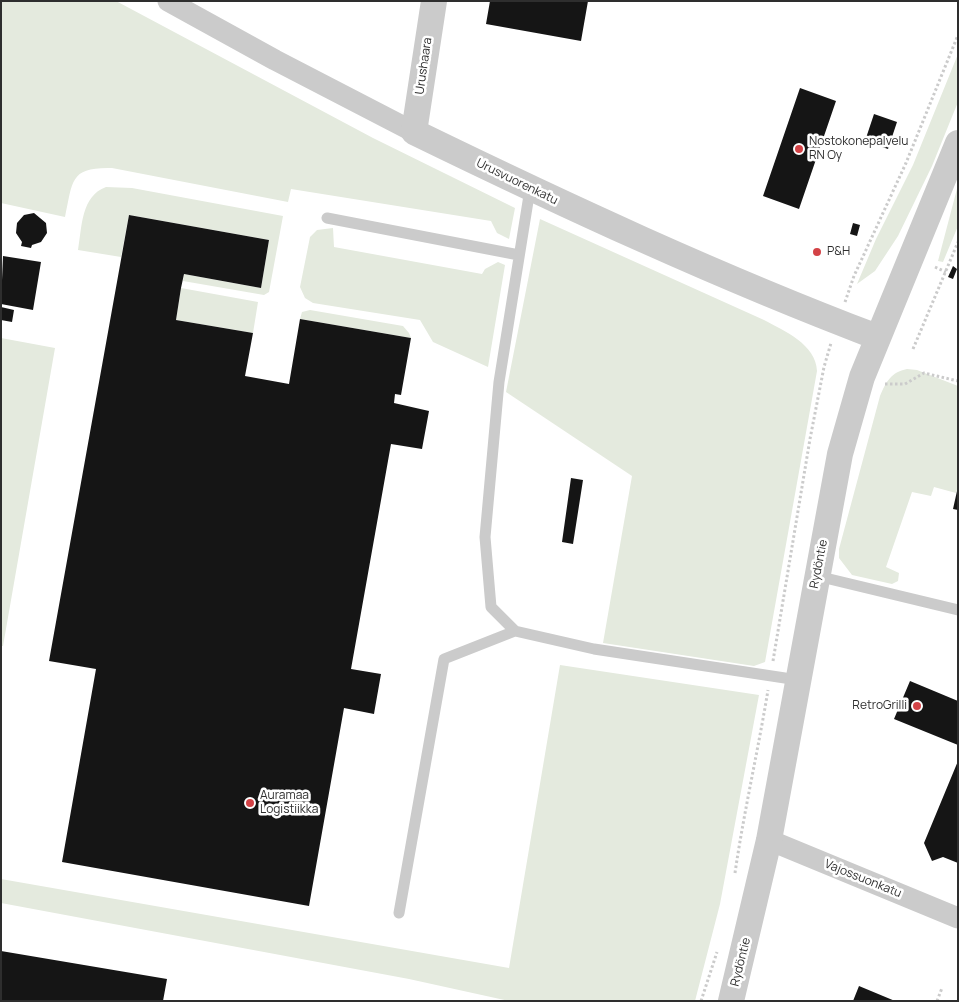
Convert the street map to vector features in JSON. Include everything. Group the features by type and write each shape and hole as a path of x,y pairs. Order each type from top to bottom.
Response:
{"street":[{"name":"Urusvuorenkatu","path":"168,1 275,60 414,132 530,189 712,270 877,337"},
{"name":"Urushaara","path":"414,132 434,1"},
{"name":"Rydöntie","path":"731,1001 769,840 840,454 862,377 877,337 958,143"},
{"name":"Vajossuonkatu","path":"769,840 958,918"}],"lane":[{"path":"530,189 499,382 485,537 491,606 515,631 594,649 798,680"},
{"path":"327,218 519,255"},
{"path":"817,576 958,610"},
{"path":"399,913 444,659 515,631"}],"path":[{"path":"854,276 906,163 958,35"},
{"path":"913,349 958,242"},
{"path":"935,267 946,272"},
{"path":"885,384 905,384 924,373 958,381"},
{"path":"937,1001 942,988"}],"shaded area":[{"path":"1,1 116,1 373,138 515,208 509,239 497,233 491,221 291,189 288,202 112,168 88,170 76,178 72,185 65,217 1,203"},
{"path":"958,54 958,102 932,166 898,236 875,271 857,284 876,239 913,165"},
{"path":"958,185 958,226 943,262 938,261"},
{"path":"106,187 132,188 283,216 269,292 264,295 183,281 184,274 261,288 269,240 129,215 121,257 78,250 82,222 87,205 98,191"},
{"path":"540,219 764,320 798,340 811,353 817,371 765,662 754,666 603,643 632,476 506,392"},
{"path":"333,228 334,247 482,274 485,269 498,262 505,265 488,367 433,342 420,320 313,303 305,298 300,287 310,237 317,230"},
{"path":"181,288 258,302 253,333 176,320"},
{"path":"310,310 403,326 411,338 300,319 302,312"},
{"path":"1,338 55,348 3,646 1,646"},
{"path":"907,369 917,370 958,386 958,486 956,493 934,487 931,496 912,492 886,567 899,573 898,581 892,584 852,575 839,558 839,549 880,396 884,386 893,375"},
{"path":"560,665 759,695 720,904 695,1001 509,1001 409,979 1,903 1,879 509,968"}],"building":[{"path":"490,1 588,1 581,41 486,24"},
{"path":"800,88 836,101 799,209 763,196"},
{"path":"874,114 897,122 888,149 865,141"},
{"path":"34,213 46,223 47,233 41,242 32,245 31,248 21,246 22,242 16,233 17,223 24,215"},
{"path":"129,215 269,240 261,288 184,274 181,288 176,320 253,333 245,376 289,384 300,319 411,338 401,395 395,394 394,403 429,411 422,449 391,444 351,669 381,674 374,714 344,708 309,906 62,862 96,669 49,661"},
{"path":"853,223 860,225 857,236 850,234"},
{"path":"3,256 41,262 33,310 1,304"},
{"path":"953,266 957,269 953,279 948,277"},
{"path":"1,307 14,310 12,322 1,320"},
{"path":"571,478 583,480 573,544 562,542"},
{"path":"958,491 958,510 953,509"},
{"path":"910,681 958,701 958,745 894,719"},
{"path":"958,761 958,863 943,857 932,861 924,843"},
{"path":"1,951 167,979 163,1001 1,1001"},
{"path":"859,986 895,1001 853,1001"}],"place":[{"name":"Nostokonepalvelu RN Oy","path":"799,149"},
{"name":"P&H","path":"817,252"},
{"name":"RetroGrilli","path":"917,706"},
{"name":"Auramaa Logistiikka","path":"250,803"}]}
